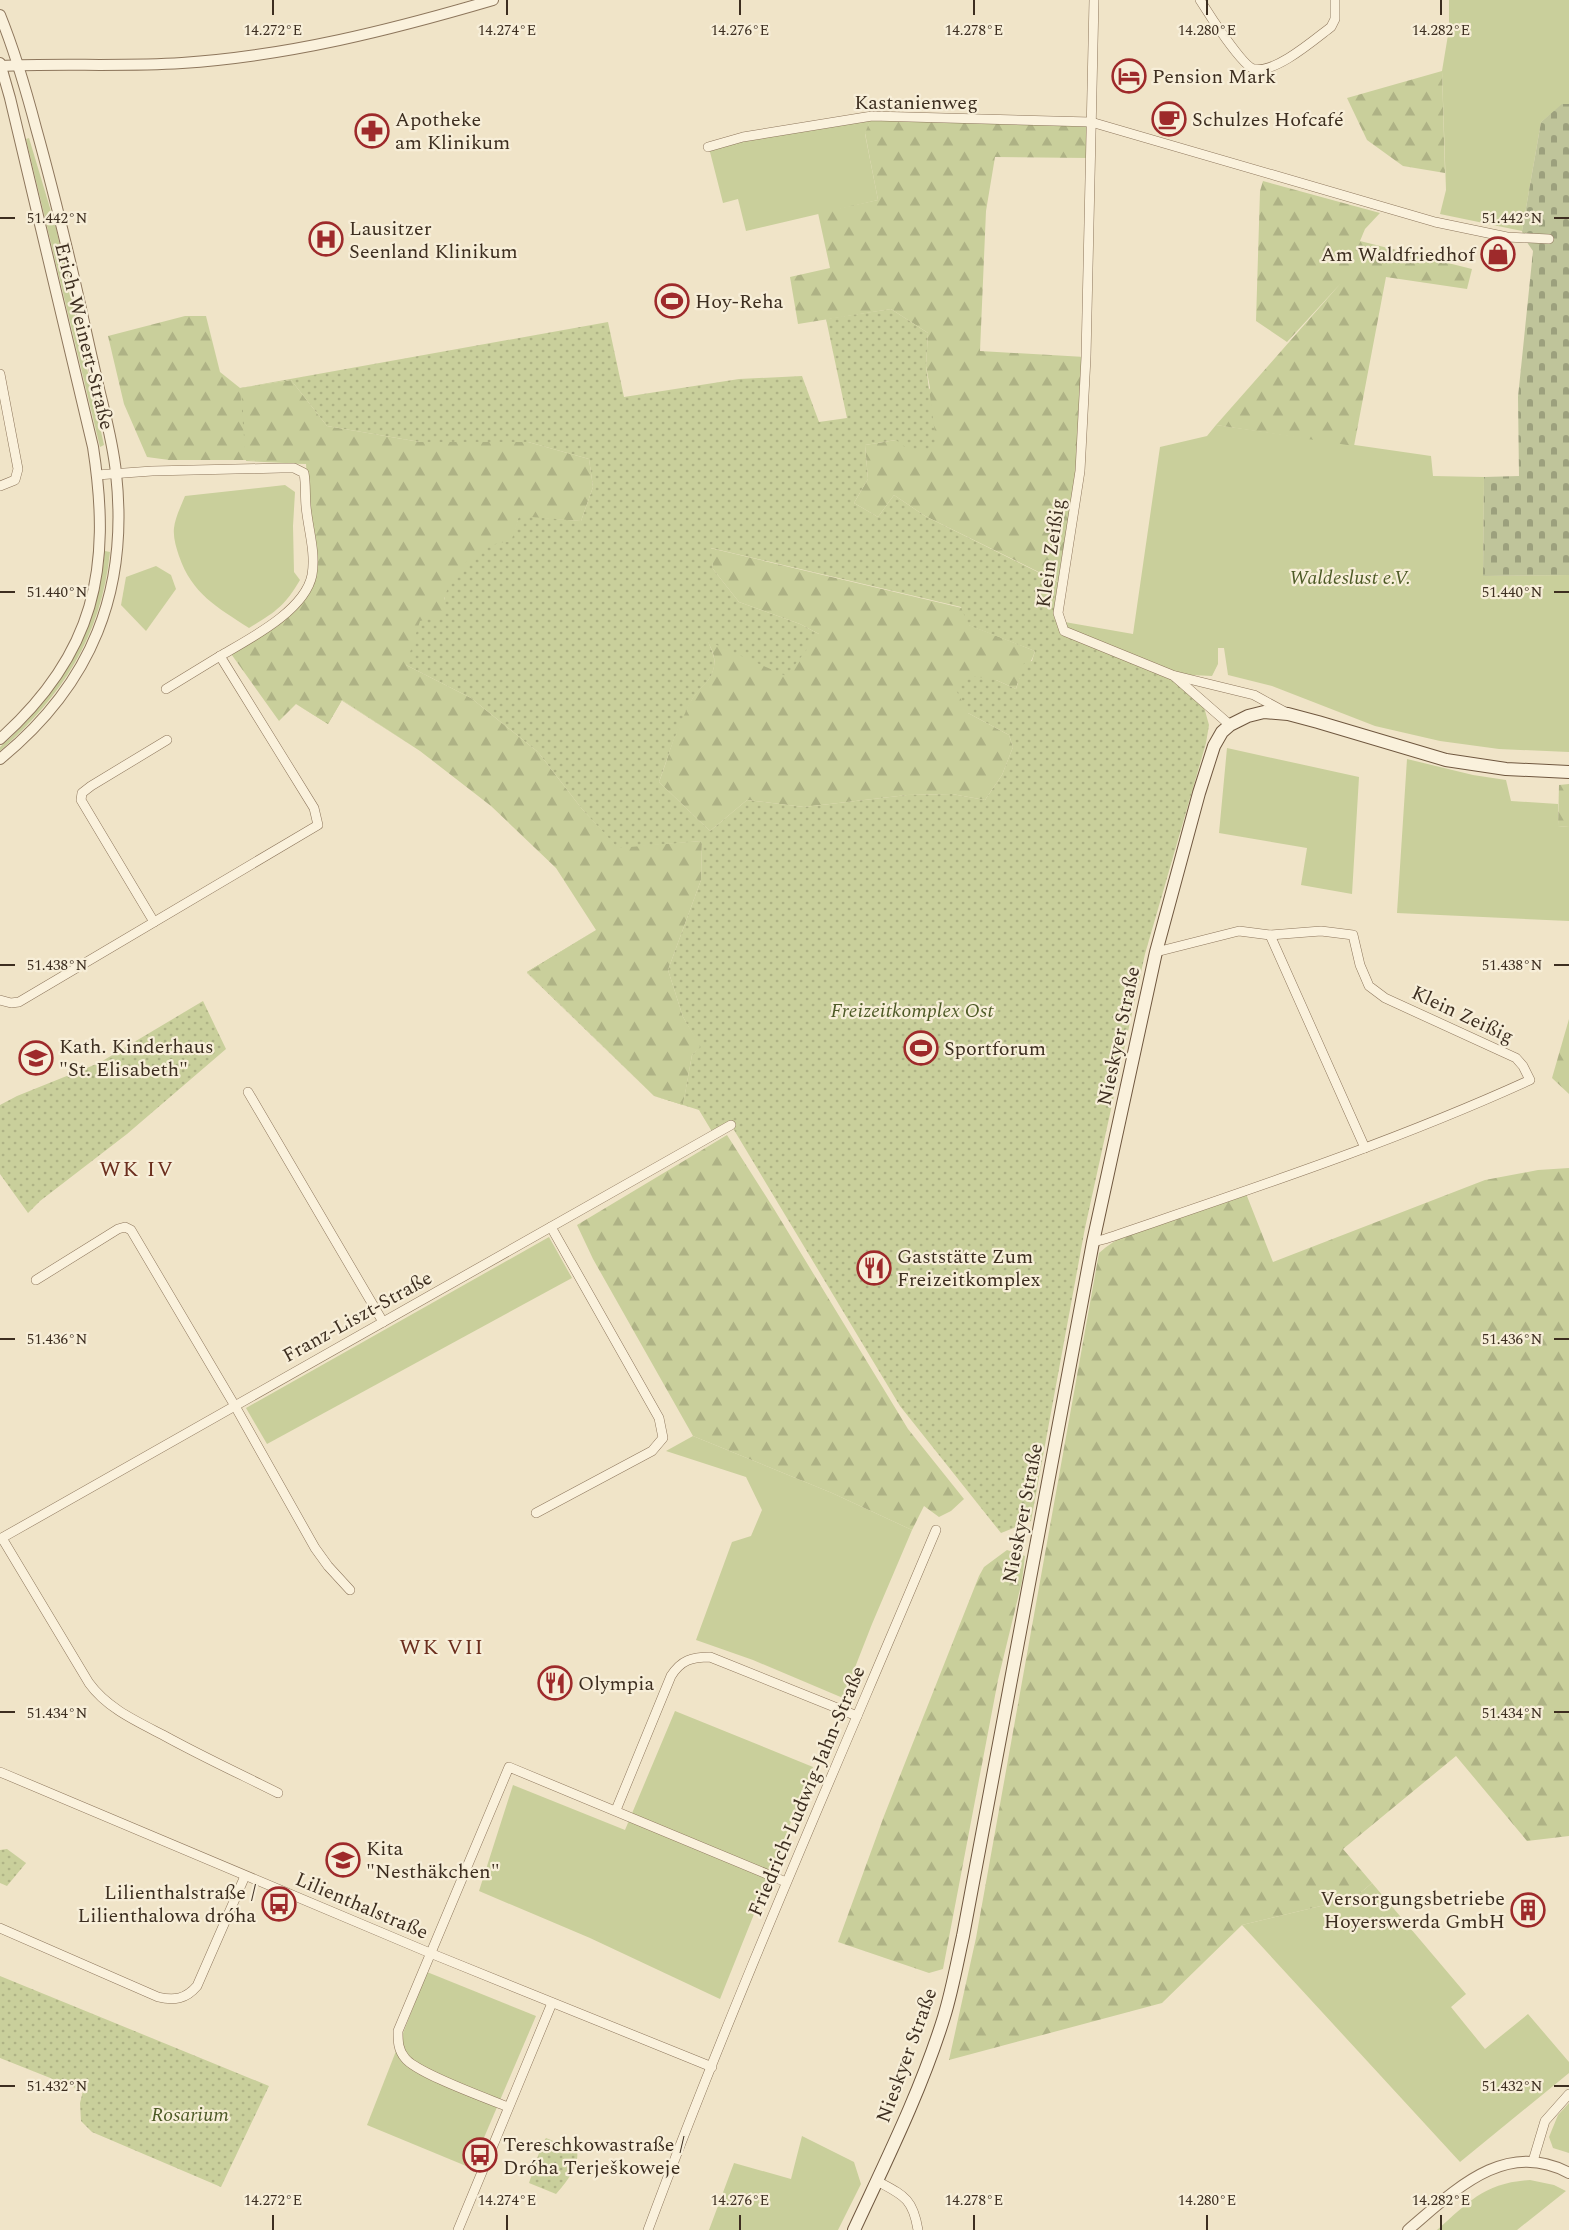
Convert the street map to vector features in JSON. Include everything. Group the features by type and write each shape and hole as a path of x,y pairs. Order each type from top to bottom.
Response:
{"main road":[{"path":"1230,725 1248,716 1264,712 1288,714 1446,760 1506,769 1569,772"},
{"name":"Nieskyer Straße","path":"854,2230 922,2077 945,2016 961,1947 1093,1242 1156,952 1214,746 1222,732 1230,725"}],"street":[{"path":"0,65 180,63 235,58 349,39 493,0"},
{"path":"1094,0 1091,122 1435,222 1507,237 1549,239"},
{"path":"1200,0 1248,67 1256,70 1278,65 1331,27 1335,19 1335,0"},
{"name":"Erich-Weinert-Straße","path":"0,15 19,65 57,205 108,428 116,473 118,524 115,565 100,628 78,673 37,725 0,759"},
{"name":"Erich-Weinert-Straße","path":"0,65 85,415 97,476 99,553 95,583 82,630 69,659 23,718 0,739"},
{"name":"Kastanienweg","path":"708,147 743,137 872,116 1091,122"},
{"name":"Klein Zeißig","path":"1091,122 1086,357 1080,471 1058,613 1059,621 1064,630 1172,675 1254,695 1288,714"},
{"path":"0,374 18,469 15,480 0,486"},
{"path":"97,476 152,471 281,468 294,468 304,473 313,549 312,574 308,590 286,613 260,632 166,689"},
{"path":"0,1000 11,1003 19,1002 318,825 314,808 220,656"},
{"name":"Klein Zeißig","path":"1172,675 1230,725"},
{"path":"154,922 81,800 82,793 91,786 167,740"},
{"name":"Klein Zeißig","path":"1093,1242 1365,1149 1473,1106 1530,1080 1515,1058 1385,998 1369,986 1356,951 1353,935 1321,931 1270,935 1239,931 1156,952"},
{"path":"1270,935 1365,1149"},
{"path":"248,1092 382,1322"},
{"name":"Franz-Liszt-Straße","path":"1,1539 731,1125"},
{"path":"36,1280 118,1229 125,1227 130,1230 235,1406 315,1548 327,1566 350,1590"},
{"path":"536,1513 652,1451 663,1438 659,1418 551,1227"},
{"name":"Friedrich-Ludwig-Jahn-Straße","path":"648,2230 691,2114 786,1882 936,1530"},
{"path":"1,1539 89,1683 105,1701 168,1738 279,1793"},
{"path":"616,1810 671,1676 681,1663 689,1659 710,1658 857,1716"},
{"path":"508,2107 417,2069 403,2056 398,2044 398,2031 509,1767 786,1882"},
{"name":"Lilienthalstraße","path":"0,1772 430,1953 712,2067"},
{"path":"0,1928 158,1997 176,2000 192,1993 197,1986 245,1876"},
{"path":"458,2230 552,2003"},
{"path":"1533,2161 1545,2121 1569,2094"},
{"path":"1408,2230 1456,2189 1480,2174 1505,2165 1533,2161 1558,2167 1569,2173"},
{"path":"877,2181 903,2195 912,2208 918,2230"}],"green space":[{"path":"1449,0 1569,0 1569,104 1562,105 1541,122 1522,231 1440,214 1446,190 1442,71 1449,29"},
{"path":"1442,71 1445,173 1403,166 1367,140 1347,98"},
{"path":"1562,104 1569,104 1569,575 1483,576 1484,477 1519,476 1518,397 1533,251 1522,231 1541,122"},
{"path":"872,116 865,134 878,200 746,231 738,199 723,203 709,148"},
{"path":"872,116 1090,123 1089,158 995,157 986,211 980,351 1085,357 1079,471 1063,584 925,516 894,495 878,517 854,503 868,479 865,445 896,440 930,388 926,366 928,333 891,309 798,324 790,277 830,268 818,213 878,200 865,133"},
{"path":"29,138 56,228 104,445 100,447 26,139"},
{"path":"1263,181 1380,213 1365,229 1360,241 1472,269 1467,289 1386,277 1354,446 1216,425 1341,283 1287,342 1256,321 1260,191"},
{"name":"Freizeitkomplex Ost","path":"891,309 928,333 926,366 937,449 911,452 896,440 865,445 868,479 854,503 878,517 894,495 925,516 1062,584 1058,613 1064,630 1172,675 1204,707 1209,725 1206,743 1145,954 1085,1228 1031,1521 1001,1533 900,1406 731,1125 714,1135 699,1110 654,1096 683,1104 692,1055 700,1047 683,1017 668,970 701,880 702,841 618,848 582,809 538,752 471,698 406,665 420,621 443,615 445,596 455,576 470,558 480,551 500,543 511,542 519,516 581,521 593,487 589,459 528,442 420,442 327,426 291,380 241,388 247,460 306,463 313,574 306,464 246,461 240,388 608,322 624,397 739,379 802,376 819,422 847,418 826,319","holes":["711,548 961,607 968,625 1035,651 1032,661 1024,663 1016,689 996,680 967,675 955,688 968,713 1009,735 1013,747 1002,775 985,800 952,794 907,795 804,807 747,800 710,831 659,782 688,708 713,672 714,660 708,641 786,676 819,634 800,624 739,602 713,569"]},
{"path":"185,316 206,316 220,372 240,388 291,380 327,426 420,442 528,442 589,459 593,487 581,521 519,517 512,542 444,598 444,615 406,665 471,698 538,752 582,809 618,847 702,841 701,880 668,970 683,1017 701,1047 692,1055 683,1105 654,1096 527,972 596,930 556,868 491,806 420,751 342,700 328,724 296,704 279,721 229,651 287,613 313,574 306,464 247,460 169,460 147,457 124,404 108,336"},
{"name":"Waldeslust e.V.","path":"1216,425 1431,456 1433,476 1484,477 1483,576 1569,575 1569,752 1499,749 1440,741 1375,726 1272,686 1228,675 1224,648 1218,648 1218,664 1212,676 1172,674 1064,630 1059,621 1133,634 1160,447 1207,436"},
{"path":"285,485 295,492 294,572 300,580 278,608 249,628 207,598 191,580 184,569 174,538 176,520 185,496"},
{"path":"710,548 962,608 969,625 1035,651 1016,689 996,680 968,713 1009,735 1013,747 1002,775 985,800 952,794 907,795 804,807 747,800 710,831 659,782 683,715 713,671 714,656 707,640 819,634 800,624 739,602 713,569"},
{"path":"105,551 110,552 98,611 75,663 42,709 0,751 0,747 40,706 72,659 94,607"},
{"path":"156,566 171,575 176,589 146,631 121,605 126,577"},
{"path":"342,700 328,724 296,704 328,723"},
{"path":"1227,748 1359,777 1352,894 1301,885 1307,848 1219,833"},
{"path":"1407,759 1473,775 1506,780 1511,801 1558,804 1558,826 1569,827 1569,921 1397,913"},
{"path":"1569,784 1569,827 1558,826 1559,785"},
{"path":"596,930 528,973 527,972"},
{"path":"203,1001 226,1049 127,1134 40,1201 28,1213 0,1174 0,1105 99,1063"},
{"path":"1569,1019 1569,1094 1552,1078"},
{"path":"727,1135 908,1429 964,1499 951,1511 939,1517 924,1506 912,1530 832,1493 693,1436 593,1259 577,1225"},
{"path":"1569,1168 1569,1836 1527,1841 1456,1756 1343,1849 1372,1883 1354,1898 1242,1925 1162,2003 949,2060 976,1938 1099,1253 1130,1232 1189,1209 1245,1191 1273,1262 1485,1180 1538,1170"},
{"path":"549,1237 572,1278 267,1444 246,1408"},
{"path":"693,1436 832,1493 912,1530 843,1698 753,1660 696,1640 732,1542 751,1536 762,1510 746,1477 666,1451"},
{"path":"1007,1550 1025,1556 1022,1581 998,1680 943,1969 929,1973 838,1942 884,1816 979,1576 984,1567"},
{"path":"675,1711 813,1767 720,1999 590,1938 479,1891 513,1785 625,1830"},
{"path":"7,1849 26,1863 7,1886 0,1883 0,1850"},
{"path":"1372,1883 1466,1994 1451,2007 1485,2049 1528,2014 1569,2062 1569,2073 1460,2162 1242,1925 1354,1898"},
{"path":"427,1972 536,2016 471,2168 367,2125"},
{"name":"Rosarium","path":"0,1976 269,2086 221,2187 92,2132 81,2121 80,2103 83,2091 0,2058"},
{"path":"1569,2103 1569,2153 1553,2148 1549,2137 1558,2115"},
{"path":"802,2136 854,2162 861,2184 838,2230 709,2230 734,2163 791,2179"},
{"path":"546,2138 577,2151 574,2168 556,2194 529,2183"},
{"path":"1530,2180 1554,2185 1566,2191 1517,2230 1437,2230 1468,2203 1489,2190 1501,2185"}],"place":[{"name":"Pension Mark","path":"1129,76"},
{"name":"Schulzes Hofcafé","path":"1169,119"},
{"name":"Apotheke am Klinikum","path":"372,131"},
{"name":"Lausitzer Seenland Klinikum","path":"326,239"},
{"name":"Am Waldfriedhof","path":"1498,254"},
{"name":"Hoy-Reha","path":"672,301"},
{"name":"Sportforum","path":"921,1048"},
{"name":"Kath. Kinderhaus \"St. Elisabeth\"","path":"36,1058"},
{"name":"Gaststätte Zum Freizeitkomplex","path":"874,1268"},
{"name":"Olympia","path":"555,1683"},
{"name":"Kita \"Nesthäkchen\"","path":"343,1860"},
{"name":"Lilienthalstraße / Lilienthalowa dróha","path":"279,1904"},
{"name":"Versorgungsbetriebe Hoyerswerda GmbH","path":"1528,1910"},
{"name":"Tereschkowastraße / Dróha Terješkoweje","path":"480,2155"}],"district":[{"name":"WK IV","path":"137,1168"},
{"name":"WK VII","path":"442,1646"}]}
